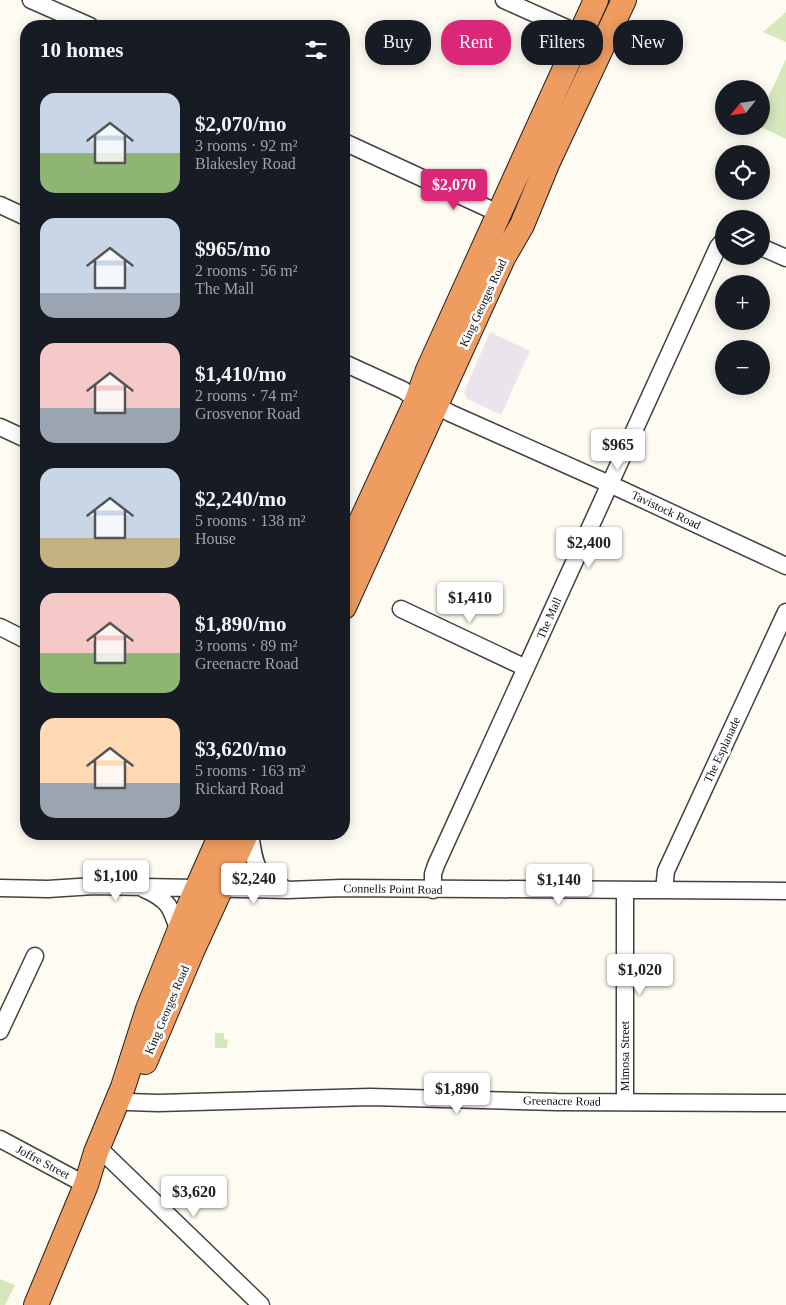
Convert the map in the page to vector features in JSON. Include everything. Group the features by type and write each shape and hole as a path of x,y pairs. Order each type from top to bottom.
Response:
{"highway":[{"name":"King Georges Road","path":"587,20 596,0"},
{"name":"King Georges Road","path":"350,547 522,225 548,162 624,0"},
{"name":"King Georges Road","path":"350,592 426,402 428,370 566,65"},
{"path":"503,258 503,222 498,213 507,212 517,204 532,173 548,162"},
{"name":"King Georges Road","path":"36,1305 86,1185 96,1152 123,1087 148,1008 218,840"},
{"name":"King Georges Road","path":"86,1185 105,1154 243,840"}],"street":[{"path":"32,0 77,20"},
{"path":"504,0 549,20"},
{"path":"350,145 498,213"},
{"path":"0,205 20,214"},
{"path":"770,251 786,258"},
{"name":"The Mall","path":"433,890 433,874 436,865 715,254"},
{"name":"Tavistock Road","path":"350,365 426,402 610,484 786,566"},
{"path":"0,427 20,436"},
{"path":"400,609 526,668"},
{"name":"The Esplanade","path":"664,890 666,871 786,612"},
{"path":"1,628 20,637"},
{"path":"251,840 254,859 261,873 287,890"},
{"name":"Connells Point Road","path":"0,888 48,890 94,886 287,890 342,888 786,891"},
{"path":"140,887 158,895 170,906 179,932"},
{"name":"Mimosa Street","path":"625,890 625,1102"},
{"path":"0,1031 35,956"},
{"name":"Greenacre Road","path":"128,1102 158,1103 370,1097 557,1102 786,1103"},
{"name":"Joffre Street","path":"0,1139 86,1185"},
{"path":"105,1154 261,1305"}],"shaded area":[{"path":"490,332 530,351 501,415 467,399 464,392"}],"green space":[{"path":"786,12 786,42 763,32"},
{"path":"786,59 786,139 770,131 770,94"},
{"path":"215,1033 224,1033 224,1039 228,1040 227,1048 215,1048"},
{"path":"0,1279 15,1285 5,1305 0,1305"}]}
